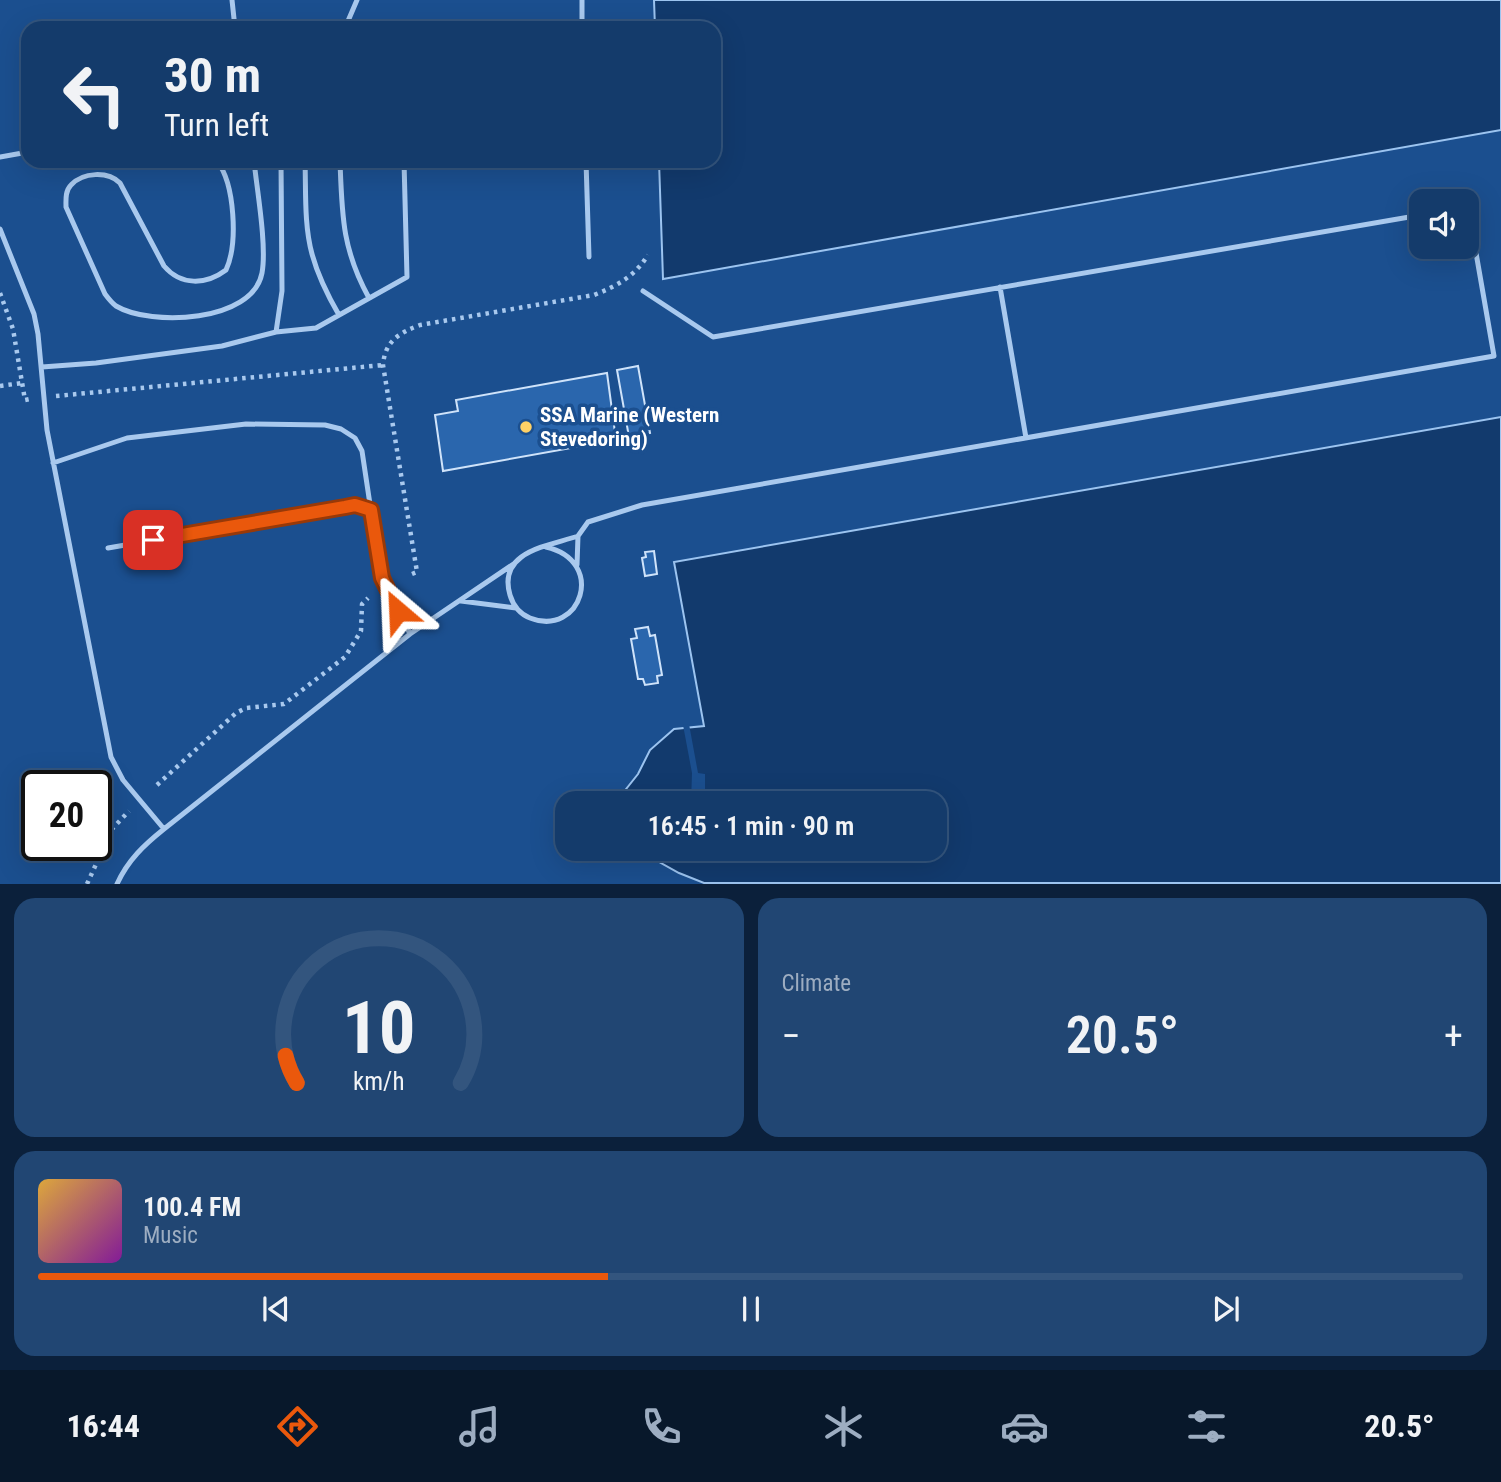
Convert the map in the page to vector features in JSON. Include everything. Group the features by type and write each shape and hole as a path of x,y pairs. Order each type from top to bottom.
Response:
{"lane":[{"path":"232,0 234,21"},
{"path":"348,21 357,0"},
{"path":"582,0 582,21"},
{"path":"0,157 21,153"},
{"path":"222,168 228,182 234,246 226,270 205,281 181,280 164,266 120,183 114,177 100,174 87,176 72,184 66,192 66,208 105,295 116,305 144,315 180,318 229,308 247,298 262,274 263,253 255,168"},
{"path":"276,332 282,291 281,168"},
{"path":"305,168 308,230 312,254 339,315"},
{"path":"340,168 343,226 347,247 369,298"},
{"path":"42,368 222,346 276,332 316,327 339,315 407,277 404,168"},
{"path":"586,168 589,257"},
{"path":"643,291 713,337 1409,217"},
{"path":"0,229 34,314 47,430 111,757 123,780 164,828"},
{"path":"577,565 578,536 587,522 642,505 1494,356 1477,259"},
{"path":"1000,287 1027,438"},
{"path":"53,463 127,438 246,425 326,425 341,429 355,438 362,451 382,578 385,589 411,634"},
{"path":"108,548 355,505 371,510"},
{"path":"117,884 139,849 411,634 461,601 523,554 578,536"},
{"path":"514,563 508,586 516,608 526,617 537,621 562,618 572,611 579,601 582,576 569,556 546,547"},
{"path":"461,601 516,608"}],"path":[{"path":"412,574 417,572 383,365 384,353 389,344 405,331 420,325 594,295 615,287 632,276 648,255"},
{"path":"0,293 13,329 25,400 383,365"},
{"path":"0,386 22,383"},
{"path":"157,785 236,713 246,708 284,704 345,657 361,631 362,604 368,597"},
{"path":"87,884 112,829 129,811"}],"water":[{"path":"654,0 1501,0 1501,130 663,279 659,168 721,168 721,21 655,21"},
{"path":"1501,417 1501,883 704,883 658,861 947,861 947,791 625,791 638,774 650,750 674,729 704,726 674,562"}],"pier":[{"path":"689,724 698,773 705,774 705,791 691,791 692,773 683,725"}],"building":[{"path":"638,366 650,433 629,437 617,370"},
{"name":"SSA Marine (Western Stevedoring)","path":"607,373 616,440 443,471 435,415 458,411 456,400"},
{"path":"654,551 657,574 645,576 642,558 646,557 645,552"},
{"path":"648,627 650,636 655,635 662,675 657,676 658,683 645,685 643,679 638,679 631,639 637,638 635,629"}],"place":[{"name":"SSA Marine (Western Stevedoring)","path":"526,427"}],"route":[{"path":"153,540 359,506 371,510 382,578 398,611"}]}
